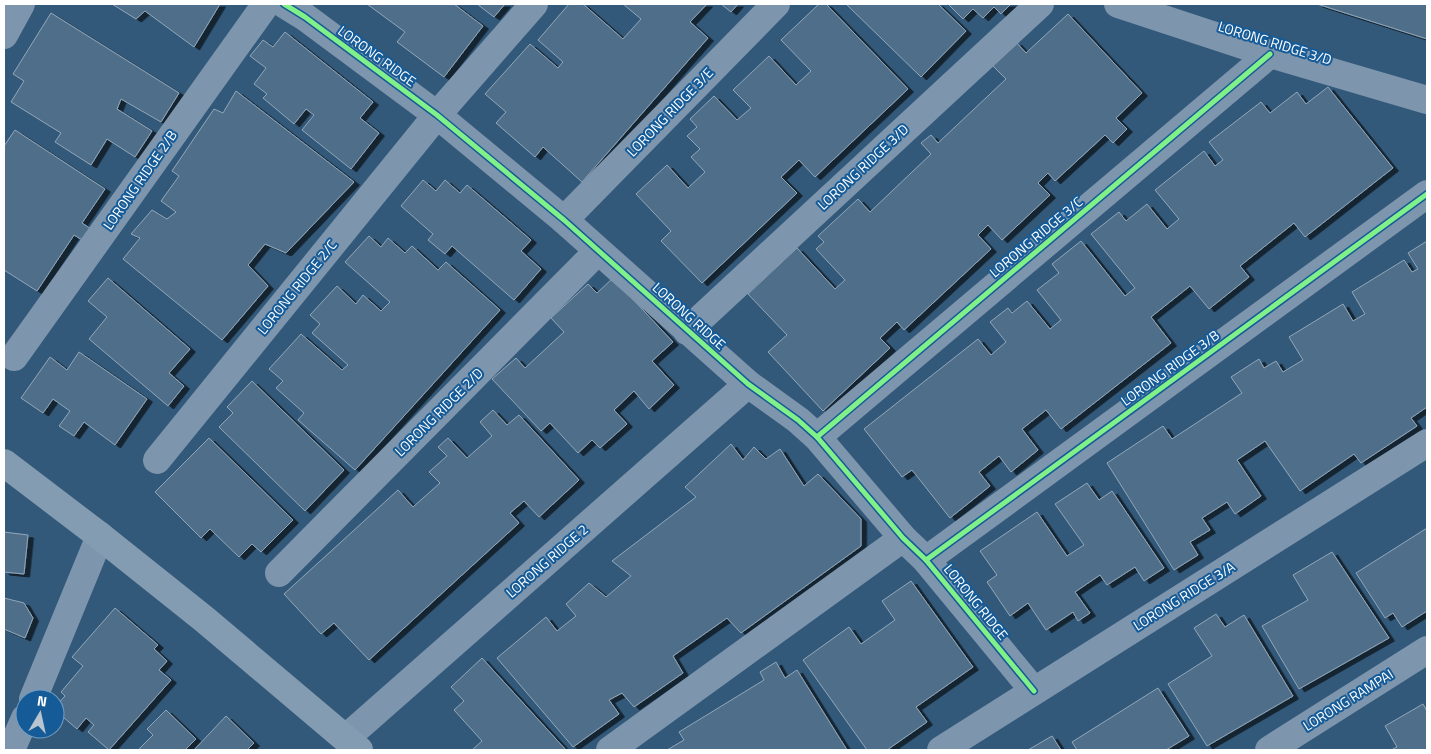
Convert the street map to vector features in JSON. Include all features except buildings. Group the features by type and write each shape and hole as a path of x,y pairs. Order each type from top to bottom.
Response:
{"street":[{"path":"4,35 21,4"},
{"name":"LORONG RIDGE 2/B","path":"14,357 266,4"},
{"name":"LORONG RIDGE 2/C","path":"157,460 437,115 534,4"},
{"name":"LORONG RIDGE 3/E","path":"564,220 776,4"},
{"name":"LORONG RIDGE 3/D","path":"687,331 1040,4"},
{"name":"LORONG RIDGE 3/D","path":"1118,4 1270,54 1427,100"},
{"name":"LORONG RIDGE","path":"301,8 437,115 564,220 748,384 798,420 817,437 903,538 926,560 1034,691"},
{"name":"LORONG RIDGE 3/C","path":"817,437 1270,54"},
{"name":"LORONG RIDGE 3/B","path":"926,560 1427,194"},
{"name":"LORONG RIDGE 2/D","path":"279,573 598,251"},
{"name":"LORONG RIDGE 2","path":"352,744 748,384"},
{"name":"LORONG RIDGE 3/A","path":"941,750 1427,443"},
{"path":"4,464 100,536 204,619 352,744"},
{"path":"37,689 100,536"},
{"path":"610,750 903,538"},
{"name":"LORONG RAMPAI","path":"1269,750 1427,650"}],"cycle path":[{"path":"284,4 305,17 437,115 564,220 748,384 798,420 817,437 903,538 926,560 1034,691"},
{"path":"817,437 1270,54"},
{"path":"926,560 1427,194"}]}
